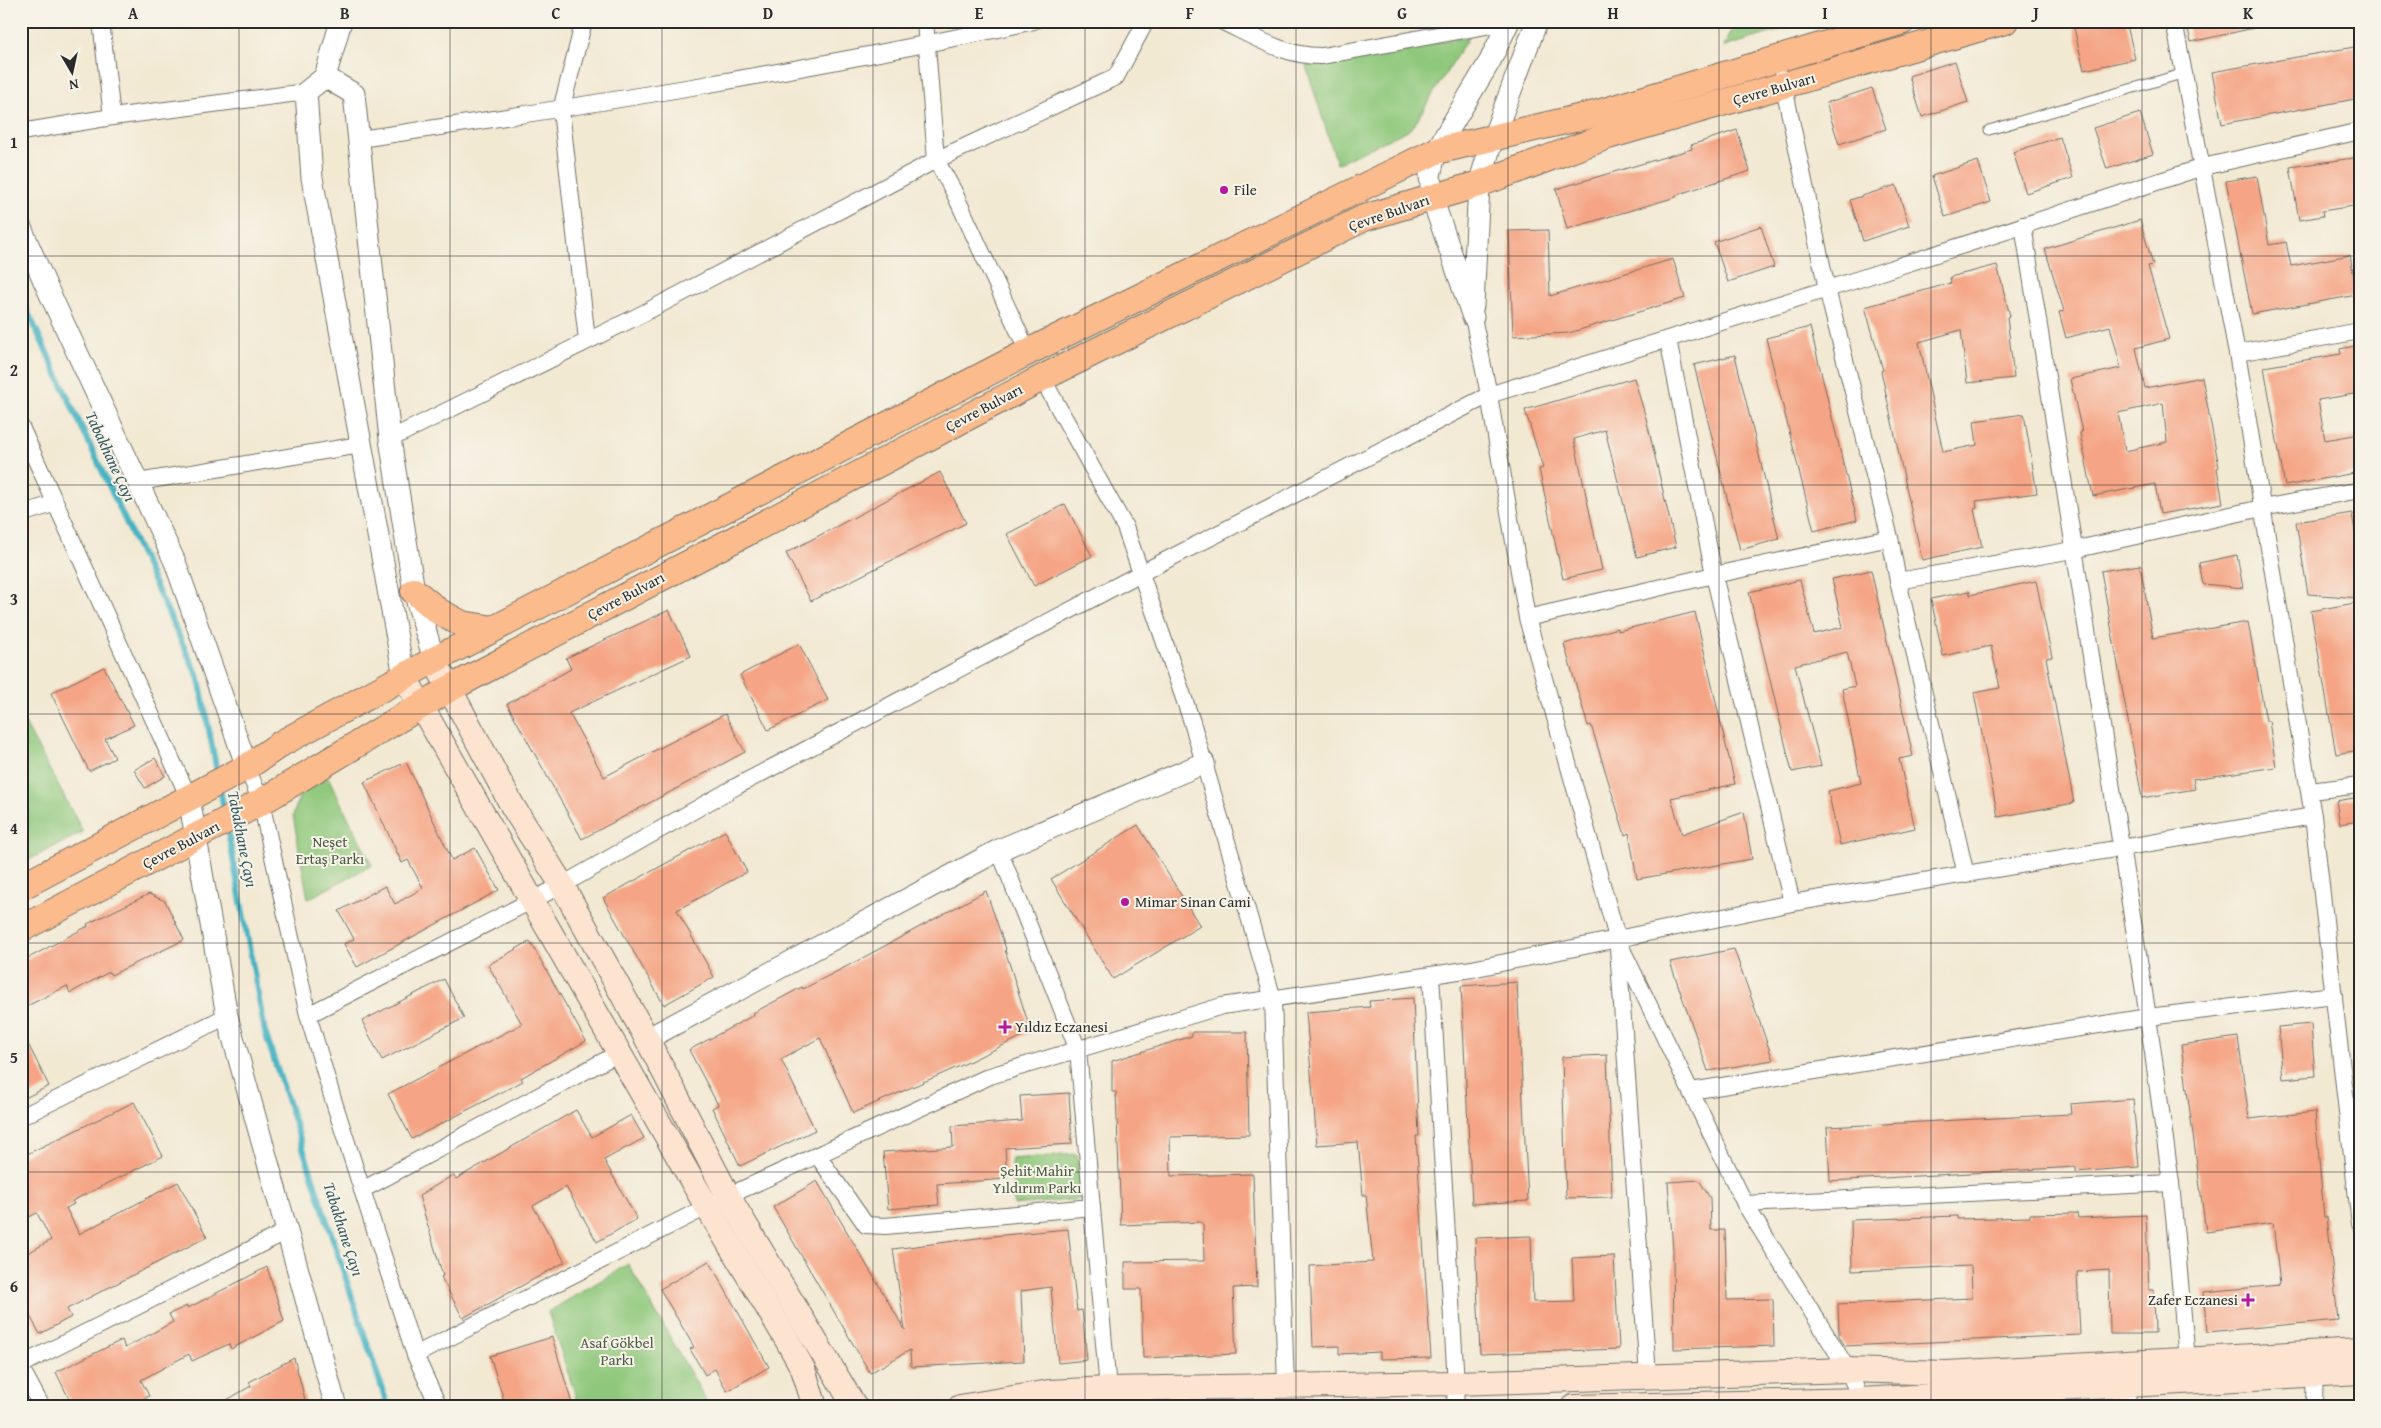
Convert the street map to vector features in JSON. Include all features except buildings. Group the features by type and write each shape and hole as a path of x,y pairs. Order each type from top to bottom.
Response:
{"main road":[{"name":"Çevre Bulvarı","path":"21,887 239,771 282,744 494,628 1028,352 1436,151 1595,114 1904,21"},
{"name":"Çevre Bulvarı","path":"21,930 250,808 449,689 1042,378 1364,218 1479,184 1608,136 2005,21"},
{"path":"1028,352 1042,378"},
{"path":"414,591 438,611 462,624 494,628"},
{"path":"434,660 513,807 562,886 647,1039 717,1201 799,1361 816,1407"},
{"path":"404,676 422,704 619,1053 855,1407"},
{"path":"619,1053 647,1039"},
{"path":"1573,1407 1861,1403 2127,1395 2315,1363 2360,1350"},
{"path":"960,1407 1049,1392 1108,1389 1456,1383 1848,1370 1947,1373 2187,1360 2315,1363 2360,1372"}],"street":[{"path":"101,21 112,117"},
{"path":"21,132 112,117 306,92 325,77 341,21"},
{"path":"584,21 561,110 587,340"},
{"path":"925,21 936,160 953,190 1028,352"},
{"path":"360,139 561,110 927,45 1034,21"},
{"path":"138,482 390,439 642,314 936,160 1116,77 1146,21"},
{"path":"1221,21 1303,57 1322,56 1509,22"},
{"path":"1473,317 1479,184 1492,138 1537,21"},
{"path":"2174,21 2237,353 2314,816 2360,1224"},
{"path":"1509,22 1490,61 1436,151 1430,175 1432,198 1473,317 1527,618 1618,941 1745,1204 1848,1370 1861,1403"},
{"path":"1777,59 1827,289 1890,538 1898,581 1966,874"},
{"path":"325,77 354,94 360,139 369,254 390,439 414,591 434,660"},
{"path":"306,92 312,178 404,676"},
{"path":"308,1015 532,899 562,886 737,786 1141,573 1488,395 1827,289 2203,167 2360,131"},
{"path":"2023,225 2148,1018 2171,1183 2187,1360"},
{"path":"21,228 175,562 250,808 308,1015 362,1190 415,1355 439,1407"},
{"path":"2237,353 2360,331"},
{"path":"1668,339 1714,575 1792,903"},
{"path":"1042,378 1125,527 1204,764 1273,999 1286,1386"},
{"path":"21,427 56,503 198,793 205,832 227,1016 336,1407"},
{"path":"1898,581 2073,550 2262,508 2360,490"},
{"path":"21,514 56,503"},
{"path":"1527,618 1714,575 1890,538"},
{"path":"647,1039 999,850 1204,764"},
{"path":"2310,792 2360,785"},
{"path":"415,1355 717,1201 990,1076 1222,1006 1431,975 1618,941 1792,903 2314,816"},
{"path":"999,850 1078,1050 1108,1389"},
{"path":"1618,941 1648,1376"},
{"path":"1431,975 1456,1407"},
{"path":"1690,1091 2148,1018 2334,995"},
{"path":"21,1118 227,1016"},
{"path":"362,1190 619,1053"},
{"path":"818,1156 866,1225 886,1226 1092,1207"},
{"path":"1745,1204 2171,1183"},
{"path":"42,1407 21,1367 286,1231"},
{"path":"2314,1407 2315,1363"}],"lane":[{"path":"1988,130 2184,73"}],"green space":[{"path":"1737,21 1811,21 1724,47"},
{"path":"1469,36 1412,128 1337,164 1306,66"},
{"path":"21,716 83,832 21,864"},
{"name":"Neşet Ertaş Parkı","path":"328,777 372,865 308,899 293,816 299,797 312,786"},
{"name":"Şehit Mahir Yıldırım Parkı","path":"1077,1154 1082,1199 1014,1205 1011,1159"},
{"name":"Asaf Gökbel Parkı","path":"628,1264 710,1407 579,1407 548,1312"}],"waterway":[{"name":"Tabakhane Çayı","path":"21,297 199,679 218,777"},
{"name":"Tabakhane Çayı","path":"220,789 225,814"},
{"name":"Tabakhane Çayı","path":"227,826 265,1032 388,1407"}],"place":[{"name":"File","path":"1224,190"},
{"name":"Mimar Sinan Cami","path":"1125,902"},
{"name":"Yıldız Eczanesi","path":"1005,1027"},
{"name":"Zafer Eczanesi","path":"2248,1300"}]}
